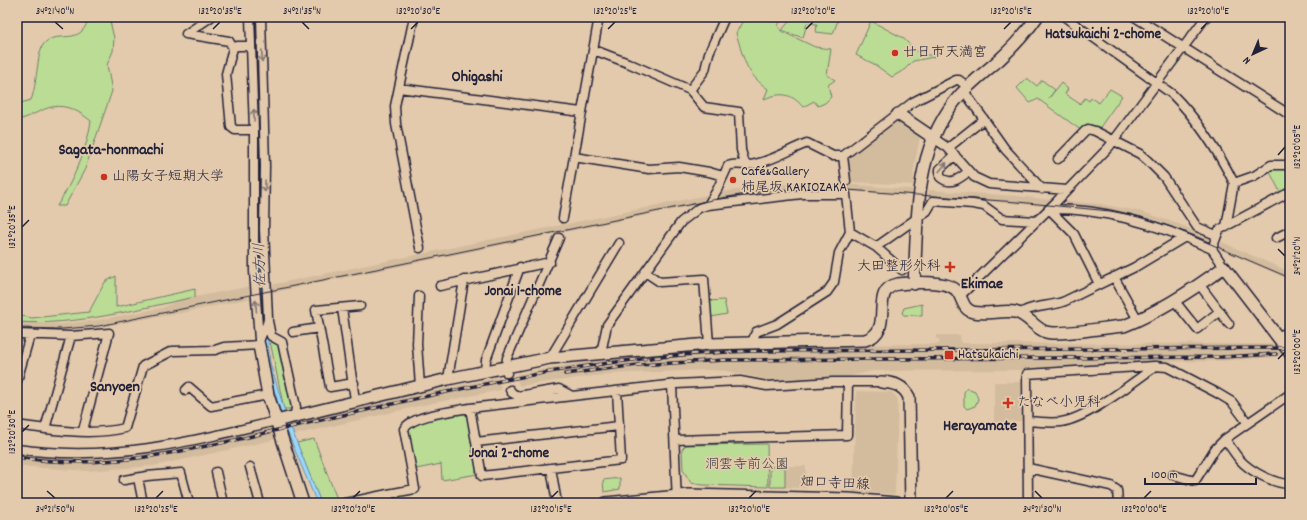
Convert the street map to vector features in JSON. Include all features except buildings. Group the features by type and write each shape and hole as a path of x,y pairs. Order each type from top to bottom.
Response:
{"street":[{"path":"211,17 186,34 229,42 233,48 226,74 230,125 235,130 254,130"},
{"path":"250,17 259,224 268,323 271,336 282,342 296,407 285,418"},
{"path":"261,17 265,166 254,271 259,345 268,395 285,418 303,503"},
{"path":"414,17 395,106 396,124 420,248"},
{"path":"563,218 599,17"},
{"path":"690,90 705,70 708,53 725,17"},
{"path":"914,284 922,175 932,137 946,112 966,89 1010,49 1037,17"},
{"path":"1065,17 1158,82 1183,106 1206,136 1234,183 1226,227"},
{"path":"1135,17 1290,115"},
{"path":"960,296 1049,209 1113,142 1206,17"},
{"path":"233,48 237,46 251,46"},
{"path":"594,50 690,90 704,107 739,112 741,150 745,164"},
{"path":"708,205 717,191 722,176 728,166 735,163 752,165 772,159 807,143 833,156 843,156 913,102 956,80 959,80 966,89 984,120 1005,149 1042,189"},
{"path":"399,88 581,112"},
{"path":"898,114 948,148 974,177 989,184 1067,190"},
{"path":"948,148 984,120"},
{"path":"1058,159 1088,129 1095,131 1113,142 1140,154 1147,160 1164,177 1198,227 1216,235"},
{"path":"955,155 940,169 940,177 944,180 955,181 968,172"},
{"path":"843,156 846,181"},
{"path":"574,157 649,169 679,167 709,172 722,176"},
{"path":"1234,183 1254,176 1271,165 1290,165"},
{"path":"1212,248 1219,230 1290,192"},
{"path":"601,352 607,325 681,222 699,208 708,205 802,194 846,194 850,232 839,253 834,282 827,292 777,324 756,332 752,342"},
{"path":"876,247 928,211 933,202 984,206 1002,219 1036,221"},
{"path":"1049,209 1105,212 1157,226 1212,248 1224,267 1290,353"},
{"path":"1049,209 1074,234 1099,284"},
{"path":"1276,238 1290,231"},
{"path":"850,232 876,247 902,270"},
{"path":"506,370 507,358 550,262 559,238"},
{"path":"1020,314 1026,310 1059,304 1114,277 1184,238"},
{"path":"550,358 620,243"},
{"path":"440,286 520,267 550,262"},
{"path":"485,371 486,360 520,267"},
{"path":"17,449 59,453 122,452 179,444 448,378 485,371 506,370 550,358 601,352 709,344 868,340 877,333 881,327 882,301 886,291 898,284 948,284 956,290 965,307 974,312 1010,312 1020,314 1042,331 1048,333 1124,326 1174,300 1224,267"},
{"path":"645,272 660,282 704,279 709,344"},
{"path":"1114,277 1138,320"},
{"path":"448,378 464,280"},
{"path":"1199,284 1229,324"},
{"path":"419,296 417,344 420,386"},
{"path":"1174,300 1197,329 1220,312"},
{"path":"354,383 330,386 316,310 360,306"},
{"path":"342,308 354,383 355,400"},
{"path":"259,345 262,334 268,323"},
{"path":"293,332 319,328"},
{"path":"1277,337 1290,331"},
{"path":"17,334 71,336 109,333 83,430"},
{"path":"17,381 30,335"},
{"path":"45,429 71,336"},
{"path":"17,425 45,429 108,432 124,428 143,366 163,354 172,352 215,350 224,347 259,345"},
{"path":"1028,421 1061,422 1071,419 1109,400 1156,366"},
{"path":"1028,503 1027,374 1156,366 1167,367 1232,402 1247,422"},
{"path":"345,503 415,489 404,429 407,424 422,418 470,408 572,396 672,385 743,381 772,386 848,382 881,382 896,384 902,387 909,397 911,503"},
{"path":"675,440 848,435 848,382"},
{"path":"672,385 677,499"},
{"path":"186,390 189,387 211,406 268,395"},
{"path":"510,390 512,394 518,396 560,389 572,396"},
{"path":"470,408 482,476 552,468 621,460 617,391"},
{"path":"1173,475 1195,481 1215,449 1225,439 1247,422 1290,394"},
{"path":"476,442 620,426"},
{"path":"1225,439 1240,460 1247,466 1276,481 1290,484"},
{"path":"250,467 260,503"},
{"path":"552,468 557,503"},
{"path":"1028,468 1111,486 1118,490 1118,503"},
{"path":"216,472 223,503"},
{"path":"124,480 181,473 189,503"},
{"path":"138,478 143,503"},
{"path":"388,494 390,503"},
{"name":"畑口寺田線","path":"606,503 677,499 849,498 896,503"}],"shaded area":[{"path":"893,121 899,122 920,137 914,167 913,185 849,182 847,158"},
{"path":"794,183 843,184 912,189 912,196 843,191 794,191 746,195 714,201 720,192"},
{"path":"928,190 1053,200 1046,206 927,197"},
{"path":"712,194 706,203 271,293 270,285"},
{"path":"1065,201 1100,204 1143,212 1184,226 1212,238 1209,245 1181,233 1059,207"},
{"path":"1222,242 1290,272 1290,280 1219,249"},
{"path":"251,286 252,298 182,313 81,330 17,330 17,322 62,324 98,320 162,308 179,300"},
{"path":"936,335 960,335 961,343 1290,344 1290,356 1222,361 1150,362 1041,370 872,371 848,377 772,381 726,371 706,370 609,374 519,386 516,374 593,360 674,350 820,345 939,344 939,339 936,339"},
{"path":"499,377 501,390 428,404 294,435 290,423 416,394"},
{"name":"たなべ小児科","path":"994,382 1021,382 1022,421 994,422"},
{"path":"856,391 892,392 898,399 895,494 853,492"},
{"path":"283,424 287,437 154,466 87,471 17,466 17,453 70,458 135,456 168,451"},
{"path":"769,466 806,466 806,488 769,487"}],"green space":[{"path":"90,17 109,17 114,38 113,51 107,65 112,91 85,169 65,206 57,206 83,154 91,121 73,110 58,106 48,108 17,120 17,104 31,100 35,87 39,55 43,45 52,38 73,36 78,34 83,30"},
{"path":"745,17 784,17 778,25 781,31 815,47 831,49 827,75 835,80 828,85 831,97 825,103 818,106 814,101 803,107 799,102 790,96 776,95 764,99 768,89 754,77 746,65 736,33"},
{"path":"793,17 839,17 833,34 816,32 817,24 807,23 803,38 782,30"},
{"path":"871,21 903,38 913,48 913,50 922,53 922,55 934,55 934,57 913,61 904,70 892,77 874,64 856,55"},
{"path":"1027,78 1037,86 1042,80 1055,90 1049,98 1061,83 1068,89 1065,94 1080,104 1085,98 1089,101 1091,98 1099,103 1110,89 1122,96 1098,130 1082,131 1038,99 1030,103 1017,88"},
{"path":"1290,167 1290,189 1281,194 1268,168"},
{"path":"116,276 116,307 195,289 195,297 107,316 39,323 17,322 17,315 32,318 89,312 105,282"},
{"path":"724,300 727,314 711,317 709,301"},
{"path":"922,304 922,316 904,315 902,313 904,308"},
{"path":"270,341 279,345 292,409 284,409"},
{"path":"967,388 975,391 978,399 975,406 967,409 964,406 964,392"},
{"path":"462,412 467,415 478,474 442,480 441,464 416,469 408,432 418,423 425,420"},
{"path":"314,439 337,499 323,503 321,503 297,443"},
{"name":"洞雲寺前公園","path":"767,444 768,487 703,485 691,483 683,470 682,449 686,445"},
{"path":"770,467 785,467 785,487 770,487"},
{"path":"620,478 620,489 604,492 603,480"}],"water":[{"name":"佐方川","path":"253,17 257,17 266,320 270,363 286,415 321,503 317,503 284,424 262,342 258,283"}],"waterway":[{"path":"1285,286 1290,294"}],"tunnel":[{"path":"507,373 510,390"}],"tram line":[{"path":"17,328 62,329 99,326 722,198 770,190 819,188 1017,202 1110,211 1141,217 1171,227 1290,278"}],"railway":[{"path":"17,457 46,461 75,462 131,459 159,455 511,379 560,370 657,357 756,351 1290,348"},
{"path":"565,374 638,365 725,360 1222,357 1276,354"}],"place":[{"name":"廿日市天満宮","path":"895,53"},
{"name":"山陽女子短期大学","path":"104,177"},
{"name":"Café&Gallery 柿尾坂 KAKIOZAKA","path":"733,180"},
{"name":"大田整形外科","path":"950,267"},
{"name":"Hatsukaichi","path":"949,355"},
{"name":"たなべ小児科","path":"1008,403"}],"district":[{"name":"Hatsukaichi 2-chome","path":"1103,35"},
{"name":"Ohigashi","path":"477,77"},
{"name":"Sagata-honmachi","path":"111,150"},
{"name":"Ekimae","path":"982,284"},
{"name":"Jonai 1-chome","path":"523,292"},
{"name":"Sanyoen","path":"115,387"},
{"name":"Herayamate","path":"980,426"},
{"name":"Jonai 2-chome","path":"509,454"}]}
